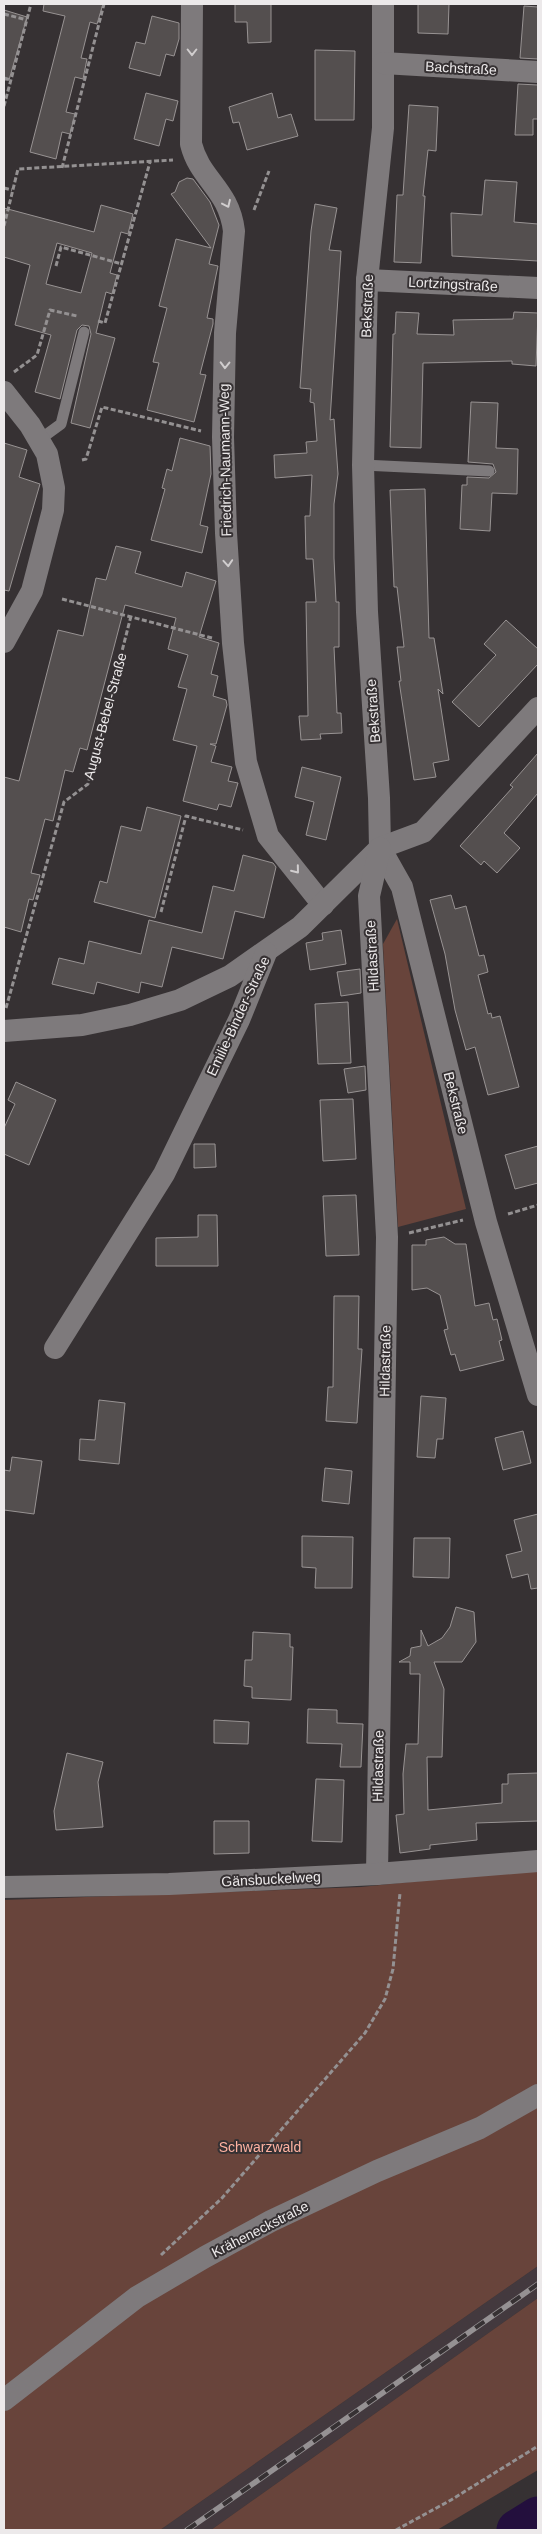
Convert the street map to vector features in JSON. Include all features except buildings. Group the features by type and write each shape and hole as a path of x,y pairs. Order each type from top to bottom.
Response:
{"street":[{"name":"Friedrich-Naumann-Weg","path":"192,4 191,144 194,157 224,197 232,215 234,230 225,333 223,437 226,533 233,643 246,762 268,836 324,905"},
{"name":"Bekstraße","path":"383,4 383,128 367,280 363,465 367,612 379,798 380,848 402,887 486,1222 538,1395"},
{"name":"Bachstraße","path":"383,63 538,72"},
{"name":"Lortzingstraße","path":"367,280 538,288"},
{"path":"4,392 30,425 39,440 51,466 54,488 53,510 32,591 4,642"},
{"name":"Emilie-Binder-Straße","path":"55,1348 164,1174 239,1020 266,953 300,927 324,905 380,848 423,832 538,708"},
{"name":"Hildastraße","path":"376,1874 387,1237 369,896 380,848"},
{"path":"4,1031 82,1025 130,1015 180,1000 230,976 266,953"},
{"name":"Gänsbuckelweg","path":"4,1887 169,1884 376,1874 538,1861"},
{"name":"Kräheneckstraße","path":"4,2400 137,2297 205,2257 271,2221 368,2175 480,2128 538,2095"}],"lane":[{"path":"39,440 61,424 84,332"},
{"path":"363,465 490,471"}],"path":[{"path":"4,106 31,4"},
{"path":"62,168 104,4"},
{"path":"4,14 27,20"},
{"path":"4,78 11,80"},
{"path":"4,226 18,169 62,168 180,159"},
{"path":"102,322 106,323 150,162"},
{"path":"232,215 253,211 269,171"},
{"path":"4,188 12,190"},
{"path":"56,266 61,247 122,264"},
{"path":"24,365 37,355 50,310 86,319"},
{"path":"82,460 86,459 102,407 223,437"},
{"path":"62,599 210,637"},
{"name":"August-Bebel-Straße","path":"4,1018 64,802 88,784 131,616"},
{"path":"161,912 186,816 235,828"},
{"path":"503,1216 538,1205"},
{"path":"400,1236 466,1219"},
{"path":"158,2258 222,2198 365,2034 385,1999 393,1969 402,1872"},
{"path":"396,2530 451,2500 538,2446"}],"shaded area":[{"path":"538,2266 538,2298 211,2530 160,2530"}],"green space":[{"path":"397,919 466,1209 398,1227 383,944"},
{"name":"Schwarzwald","path":"538,1869 538,2266 160,2530 4,2530 4,1900 361,1887"},
{"path":"538,2298 538,2470 437,2530 211,2530"}],"waterway":[{"path":"517,2530 538,2517"}],"railway":[{"path":"187,2530 538,2284"}]}
